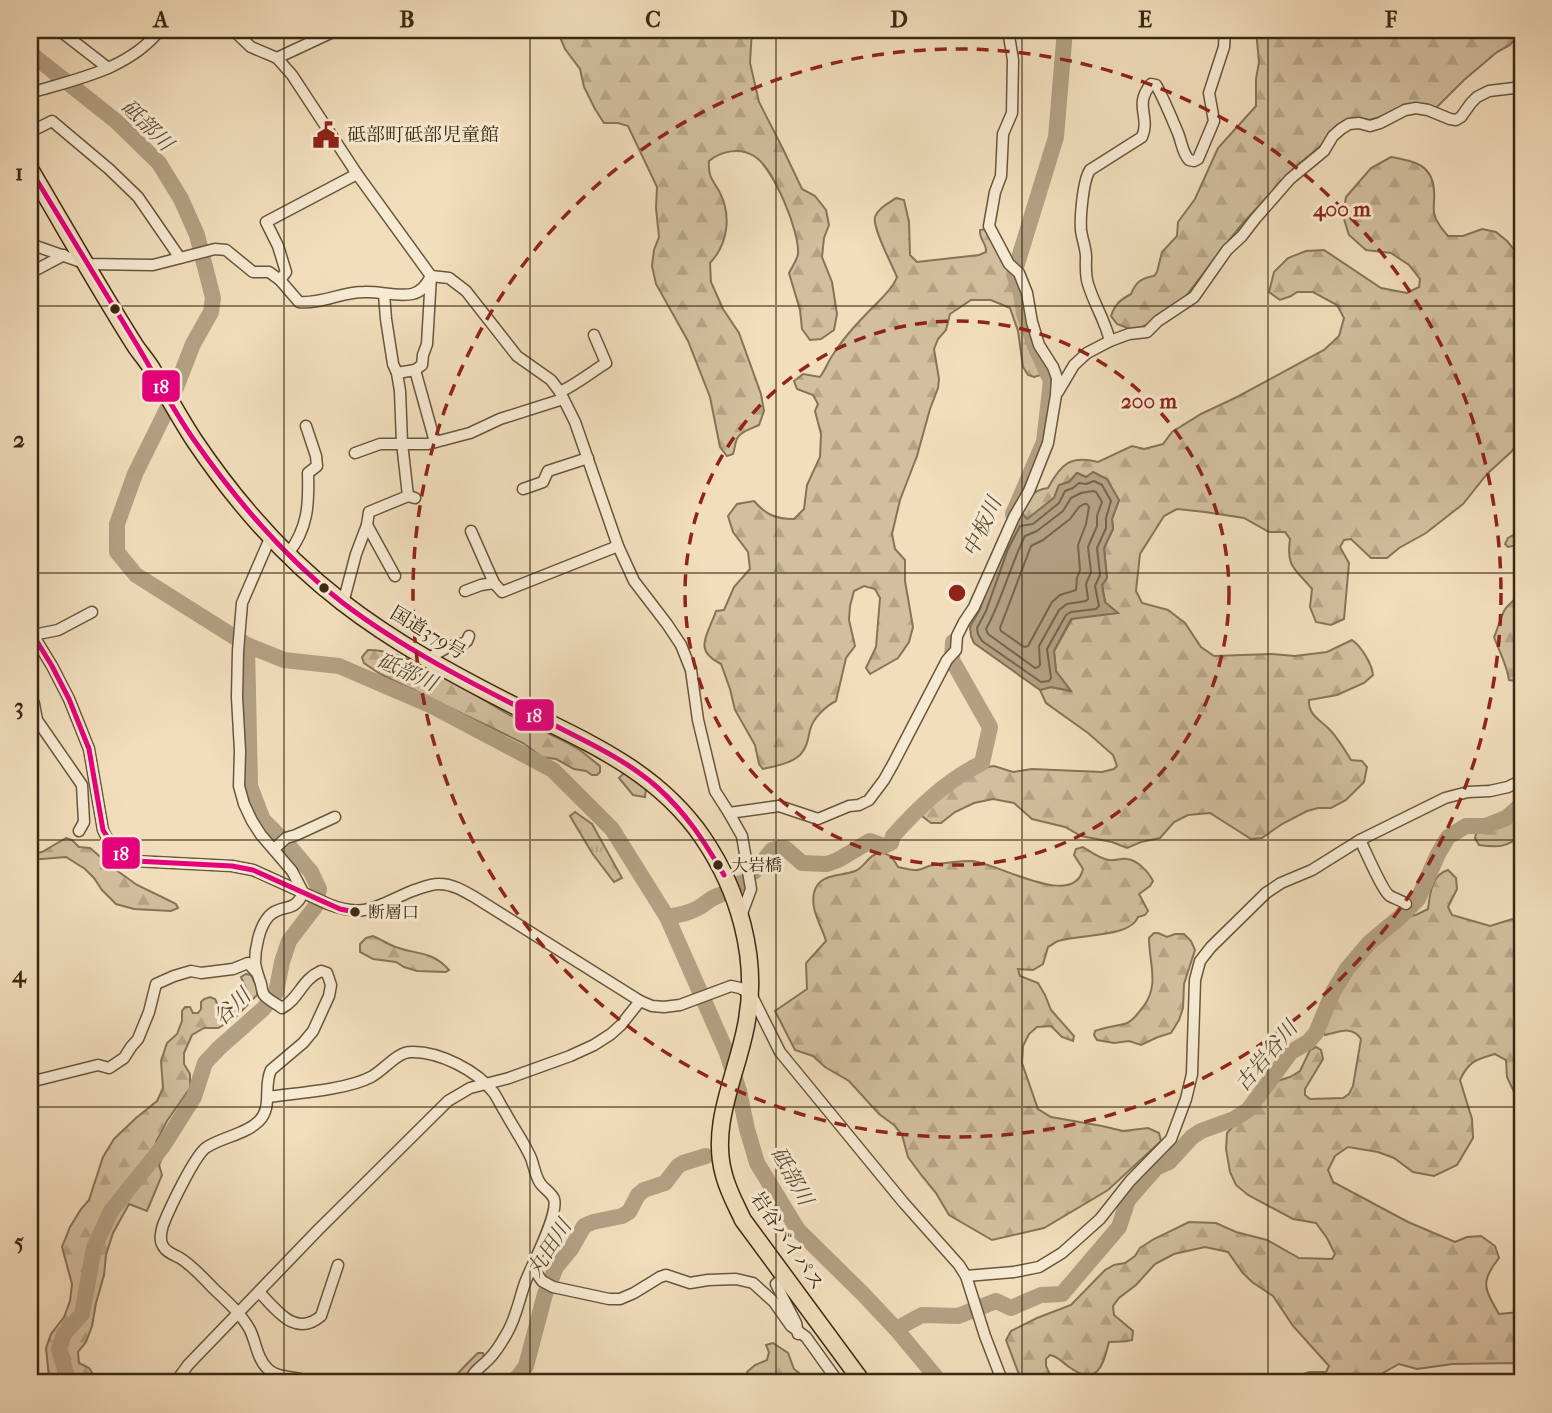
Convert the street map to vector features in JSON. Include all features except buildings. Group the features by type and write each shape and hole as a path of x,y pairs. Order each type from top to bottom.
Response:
{"highway":[{"name":"国道379号","path":"30,169 217,472 288,554 343,603 393,638 621,760 659,789 702,837 724,875 741,916 749,955 751,994 747,1023 725,1107"},
{"name":"岩谷バイパス","path":"725,1107 720,1145 723,1173 732,1198 743,1220 863,1383"}],"street":[{"path":"59,30 104,71"},
{"path":"30,93 104,71 135,53 160,30"},
{"path":"233,30 251,47 277,58 292,75 357,174 431,276 427,344 422,365 415,370 397,373"},
{"path":"277,58 337,30"},
{"path":"729,813 779,806 818,819 849,806 859,805 869,800 876,792 947,660 956,650 960,629 974,607 1014,517 1030,491 1048,443 1056,378 1053,367 1039,345 1027,293 1019,273 1009,264 989,226 995,192 1001,176 1003,134 1012,113 1013,60 1008,30"},
{"path":"1110,341 1086,275 1081,229 1086,176 1090,170 1142,137 1146,130 1142,107 1144,94 1151,84 1156,85 1162,95 1184,154 1189,160 1198,159 1214,121 1209,93 1224,47 1225,30"},
{"path":"1056,395 1080,358 1087,353 1129,334 1147,332 1158,321 1194,297 1219,259 1290,179 1324,151 1341,129 1349,124 1370,126 1405,110 1416,108 1456,120 1477,97 1489,91 1522,87"},
{"path":"30,132 52,121 59,125 138,197 181,258"},
{"path":"279,280 286,272 278,246 266,222 357,174"},
{"path":"30,244 87,264 153,265 215,249 226,250 253,272 269,272 299,302 313,303 347,293 414,294 425,288 431,276"},
{"path":"30,273 64,255"},
{"path":"431,276 449,278 466,292 517,356 551,380 562,395 575,422 618,546 634,581 681,645 691,670 698,720 715,791 742,836 751,889 741,916"},
{"path":"343,603 369,512 411,497 402,443 397,373 391,353 384,294"},
{"path":"355,453 380,444 428,443 470,433 562,395 606,363 594,335"},
{"path":"415,370 435,442"},
{"path":"288,554 298,541 307,513 308,473 317,466 306,426"},
{"path":"523,489 544,482 548,471 587,458"},
{"path":"367,525 395,576"},
{"path":"471,531 494,583 502,592 618,546"},
{"path":"271,537 242,603 237,697 239,786 252,821 276,848 306,894"},
{"path":"465,591 494,583"},
{"path":"92,612 58,630 31,634 69,699 89,749 103,830 114,849 135,861 232,866 253,870 348,911 376,908 432,885 442,884 476,898 652,1006 680,1005 731,986 751,994 780,1052 903,1202 959,1265 966,1276 1003,1383"},
{"path":"430,660 448,647 464,643 469,636"},
{"path":"30,692 34,704 34,721 82,785 84,822 79,831"},
{"path":"966,1276 1039,1267 1062,1253 1100,1219 1130,1181 1171,1139 1192,1074 1195,980 1200,961 1266,893 1281,883 1312,870 1360,840 1445,798 1468,792 1490,792 1522,780"},
{"path":"276,848 286,838 335,817"},
{"path":"1360,840 1388,895 1406,904"},
{"path":"306,894 291,907 281,908 270,915 264,923 258,941 255,963 257,974 264,995 282,1008 295,999 300,987 321,971 327,973 331,985 329,996 313,1031 271,1070 265,1113 258,1122 205,1148 178,1194 160,1237 164,1249 186,1262 239,1314 252,1332 259,1354 269,1371 312,1383"},
{"path":"30,1082 97,1065 109,1068 124,1058 138,1039 149,1013 156,984 191,971 201,973 233,969 248,963 257,974"},
{"path":"175,1383 188,1365 318,1230 448,1101 470,1088 509,1078 594,1045 621,1025 640,1001"},
{"path":"268,1097 359,1083 408,1052 445,1058 467,1068 493,1091 531,1159 536,1176 554,1199 555,1206 509,1331 489,1359 477,1368 469,1383"},
{"path":"259,1292 291,1322 298,1325 316,1321 321,1316 338,1265"},
{"path":"533,1268 542,1281 553,1287 609,1299 634,1293 666,1275 690,1283 736,1279 753,1283 774,1302 791,1326 806,1337 839,1383"},
{"path":"784,1277 776,1284 796,1322 798,1337 803,1345"}],"green space":[{"path":"557,30 752,30 750,63 759,102 802,189 815,196 826,210 829,225 824,238 822,257 832,282 837,314 834,330 821,339 810,340 802,329 800,310 789,273 798,254 795,231 777,186 761,162 749,153 737,151 719,155 709,161 710,174 723,200 727,219 721,247 710,263 711,282 723,309 739,333 761,394 764,411 759,425 738,437 733,454 727,456 720,447 710,397 688,341 656,284 652,266 659,237 657,187 628,126 604,123 595,109 584,87 580,69 565,49"},
{"path":"1256,30 1522,30 1510,45 1497,52 1464,80 1436,108 1425,105 1369,120 1352,119 1330,132 1321,146 1295,167 1243,223 1180,304 1150,324 1132,330 1117,324 1111,316 1114,308 1131,294 1140,281 1154,276 1157,272 1162,252 1177,236 1178,222 1195,199 1218,148 1256,106 1259,62"},
{"path":"1391,157 1414,162 1430,174 1433,181 1435,216 1448,236 1463,236 1482,229 1496,232 1522,259 1522,439 1487,474 1463,504 1426,533 1387,558 1371,558 1351,539 1344,540 1340,547 1349,563 1344,619 1331,625 1316,622 1310,607 1312,589 1291,562 1290,539 1285,532 1269,532 1244,518 1177,509 1164,516 1140,554 1136,591 1142,603 1168,610 1185,623 1201,647 1214,656 1295,656 1327,652 1352,640 1368,661 1373,675 1364,683 1337,695 1309,700 1309,705 1313,714 1334,734 1351,760 1362,761 1367,767 1364,782 1346,800 1331,808 1307,811 1262,838 1251,839 1210,813 1188,815 1174,822 1160,838 1127,848 1032,819 1014,803 993,799 974,803 955,812 941,823 931,823 922,816 923,811 954,782 974,769 994,766 1013,772 1032,769 1102,772 1117,766 1113,755 1046,703 1040,690 1051,687 1070,691 1056,671 1054,651 1072,619 1105,602 1102,585 1107,578 1104,548 1113,529 1112,519 1119,500 1077,473 1069,482 1059,485 1054,498 1027,520 1021,512 1031,495 1048,488 1067,463 1080,460 1098,462 1132,446 1144,449 1163,444 1172,432 1201,414 1324,350 1339,336 1344,318 1337,305 1313,292 1297,292 1280,300 1269,292 1274,272 1288,258 1306,251 1324,250 1381,288 1407,293 1419,287 1420,279 1409,265 1391,253 1366,250 1349,235 1343,216 1346,197 1371,168"},
{"path":"896,198 904,200 909,222 910,255 917,262 986,252 980,230 986,229 1010,271 1010,284 1020,303 1031,344 1044,374 1034,377 1028,375 1023,367 1018,331 1010,308 991,300 971,300 950,314 946,330 934,349 938,388 900,500 892,534 895,549 905,560 905,581 913,627 909,642 898,658 870,674 866,668 876,647 880,598 875,589 864,586 854,591 849,620 855,646 846,658 836,701 824,709 814,721 806,746 800,755 787,763 763,769 759,764 755,745 735,710 721,664 712,659 705,647 706,635 716,611 724,610 734,587 750,569 748,552 733,532 728,516 737,504 754,501 767,513 782,518 794,519 804,509 807,485 820,457 821,434 815,411 818,404 813,395 797,389 794,381 803,374 820,377 856,324 894,283 897,277 879,237 875,217 884,206"},
{"path":"1522,530 1522,544 1508,547 1505,544 1508,538"},
{"path":"1522,589 1522,662 1516,681 1509,680 1494,637 1504,611"},
{"path":"368,650 383,651 419,664 506,713 578,749 600,766 600,772 592,775 556,759 542,757 523,743 380,674 364,663 362,657"},
{"path":"624,773 646,787 645,797 633,795 619,778"},
{"path":"575,812 592,824 622,878 614,882 592,853 570,816"},
{"path":"1522,816 1522,835 1512,842 1502,846 1486,846 1479,845 1475,838 1476,833 1507,824"},
{"path":"66,838 79,847 90,848 137,885 176,904 178,908 171,911 134,909 116,904 85,869 66,857 30,860 30,854 42,852"},
{"path":"1083,847 1106,859 1131,860 1145,870 1153,881 1139,894 1148,911 1125,929 1057,941 1048,947 1043,964 1033,970 1018,969 1020,976 1038,983 1051,1010 1074,1036 1073,1041 1062,1037 1051,1026 1037,1027 1029,1034 1023,1046 1022,1063 1038,1109 1051,1117 1123,1131 1148,1128 1159,1133 1161,1141 1108,1190 1044,1228 992,1240 949,1215 908,1157 902,1135 894,1125 879,1114 849,1081 825,1067 813,1056 795,1050 775,1011 807,989 806,963 826,941 813,899 816,887 825,879 855,871 873,855 882,853 890,856 898,867 908,869 918,870 940,864 972,861 1034,881 1066,885 1077,881 1083,869 1074,855 1076,849"},
{"path":"1448,870 1456,878 1457,889 1448,907 1452,915 1490,926 1522,916 1522,1108 1507,1077 1506,1060 1495,1054 1488,1056 1470,1065 1460,1080 1472,1119 1473,1138 1457,1165 1434,1176 1413,1172 1394,1158 1378,1152 1348,1147 1335,1156 1328,1170 1333,1182 1408,1222 1455,1242 1467,1237 1481,1236 1495,1246 1499,1258 1489,1273 1487,1291 1499,1314 1522,1310 1522,1368 1517,1363 1453,1364 1417,1369 1399,1364 1383,1373 1377,1383 1310,1383 1300,1379 1301,1375 1326,1372 1329,1366 1293,1326 1273,1296 1252,1282 1228,1252 1205,1247 1174,1254 1155,1264 1136,1285 1119,1298 1113,1306 1114,1315 1133,1331 1132,1340 1109,1342 1097,1371 1086,1375 1079,1373 1050,1355 1046,1359 1046,1366 1054,1383 1019,1383 1020,1377 1006,1340 1011,1331 1071,1305 1105,1270 1125,1263 1154,1239 1189,1222 1216,1223 1236,1232 1267,1240 1299,1258 1332,1259 1335,1254 1316,1223 1293,1219 1248,1195 1236,1185 1230,1172 1226,1149 1227,1133 1251,1112 1277,1081 1300,1071 1310,1050 1316,1047 1321,1050 1323,1059 1305,1089 1305,1095 1310,1099 1343,1098 1349,1094 1353,1086 1361,1039 1349,1031 1325,1035 1323,1031 1337,998 1354,966 1378,939 1409,916 1428,909 1435,881 1442,872"},
{"path":"1154,933 1167,937 1184,934 1195,950 1184,984 1183,1008 1179,1020 1171,1033 1141,1045 1129,1041 1114,1043 1097,1040 1095,1031 1129,1022 1148,999 1152,982 1149,938"},
{"path":"373,936 401,949 430,956 449,970 417,971 396,962 373,959 360,952 360,944"},
{"path":"251,975 257,987 257,995 234,1019 218,1028 204,1028 192,1035 184,1053 184,1064 190,1074 190,1088 156,1142 162,1158 159,1165 162,1175 147,1211 129,1204 113,1233 92,1326 86,1342 78,1352 79,1363 89,1368 93,1374 92,1383 52,1383 46,1348 51,1334 64,1317 72,1284 62,1247 70,1227 89,1200 103,1157 114,1139 157,1101 163,1088 161,1061 167,1043 177,1034 185,1007 198,1013 201,1002 210,997 215,999 223,1016 235,1010 232,999 247,991 241,977"},
{"path":"773,1343 788,1353 794,1369 812,1383 748,1383 747,1372 767,1360 769,1352 766,1345"},
{"path":"478,1353 483,1353 484,1358 460,1383 448,1383 470,1361"}],"water":[{"path":"1093,472 1107,479 1119,500 1112,519 1113,529 1104,548 1107,578 1102,585 1105,602 1118,613 1071,619 1054,651 1056,671 1071,691 1051,687 1040,690 974,643 970,627 1021,512 1027,519 1054,498 1059,485 1069,482 1077,473 1086,477"}],"waterway":[{"name":"中板川","path":"1013,514 1044,442 1051,381 1035,346 1014,274 1056,137 1065,30"},
{"name":"砥部川","path":"30,53 116,121 159,163 181,199 197,235 213,298 211,312 193,344 170,403 135,474 117,524 117,552 136,575 247,645 284,660 339,666 432,706 553,770 612,829 667,917 727,1053 757,1163 798,1230 896,1329 941,1383"},
{"name":"中板川","path":"754,872 772,850 779,848 785,848 802,863 827,864 870,841 884,846 891,843 893,836 934,795 982,763 990,727 952,660 953,642"},
{"name":"谷川","path":"69,1383 59,1349 64,1334 82,1314 94,1248 111,1211 163,1146 194,1097 205,1063 263,1009 276,993 289,941 315,907 319,889 311,872 263,820 250,786 247,645"},
{"name":"古岩谷川","path":"896,1329 922,1315 958,1316 996,1301 1011,1308 1041,1295 1062,1294 1119,1227 1128,1200 1156,1168 1169,1162 1201,1131 1234,1119 1248,1110 1291,1052 1308,1042 1316,1033 1333,992 1347,969 1369,943 1418,899 1448,837 1466,826 1486,826 1506,818 1522,804"},
{"name":"中板川","path":"738,884 745,882"},
{"name":"中板川","path":"667,917 692,911 720,895"},
{"name":"丸田川","path":"508,1383 518,1377 526,1366 545,1294 556,1267 571,1249 584,1226 629,1212 638,1195 644,1190 665,1183 683,1163 706,1156"}],"transit line":[{"name":"18","path":"30,169 186,429 227,484 281,547 322,586 390,636 631,767 668,797 702,839 724,875"},
{"name":"18","path":"30,630 69,699 89,749 103,830 115,849 135,861 232,866 253,870 340,909 355,912"}],"place":[{"name":"砥部町砥部児童館","path":"326,135"},
{"name":"大岩橋","path":"718,865"},
{"name":"断層口","path":"355,912"}]}
